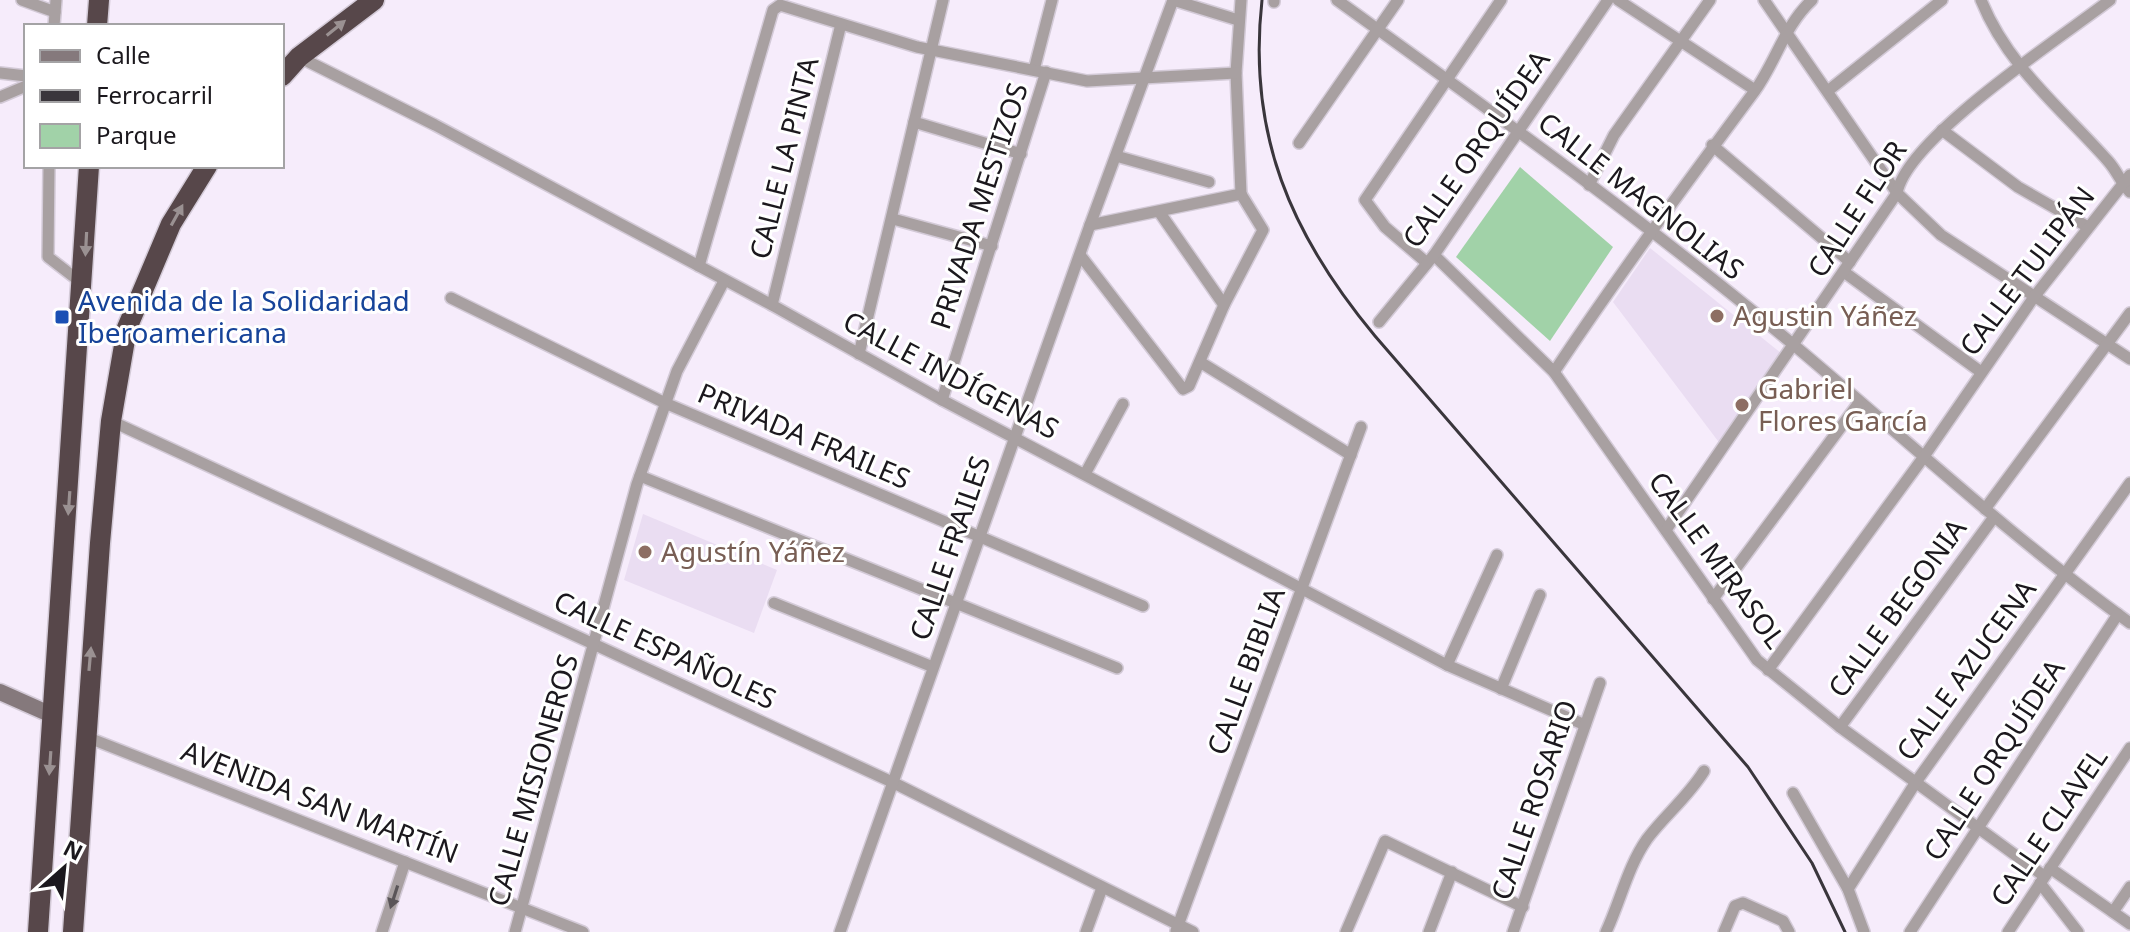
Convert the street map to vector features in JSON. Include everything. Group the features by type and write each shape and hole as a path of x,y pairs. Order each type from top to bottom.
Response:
{"highway":[{"path":"290,62 374,0"},
{"path":"38,932 89,168"},
{"path":"73,932 84,735 111,421 127,328 139,292 171,224 206,168"}],"street":[{"path":"22,0 56,6"},
{"path":"859,354 943,0"},
{"name":"PRIVADA MESTIZOS","path":"942,400 1021,154 1052,0"},
{"path":"1173,0 1238,20"},
{"name":"CALLE FRAILES","path":"840,932 1090,225 1173,0"},
{"path":"1080,255 1177,385 1183,389 1189,386 1224,305 1263,230 1241,194 1236,73 1241,0"},
{"name":"CALLE MAGNOLIAS","path":"1337,0 1448,79 1649,231 1795,346 1858,404 2064,575 2130,623"},
{"path":"1299,143 1398,0"},
{"path":"1448,79 1501,0"},
{"name":"CALLE ORQUÍDEA","path":"1379,322 1430,259 1608,0"},
{"path":"1618,0 1755,90"},
{"path":"1589,185 1614,135 1710,0"},
{"path":"1764,0 1829,90 1897,193 1941,235 2130,359"},
{"path":"1554,372 1649,231 1755,90 1778,55 1795,16 1812,0"},
{"path":"1829,90 1942,0"},
{"path":"1981,0 1998,38 2020,70 2128,181"},
{"name":"CALLE FLOR","path":"1666,530 1897,193 1907,168 1942,130 2110,0"},
{"path":"699,266 775,7 808,6 841,24 932,49 1087,81 1236,73"},
{"name":"CALLE LA PINTA","path":"772,305 841,24"},
{"name":"CALLE INDÍGENAS","path":"290,62 699,266 1014,439 1447,665 1585,725"},
{"path":"0,73 24,76"},
{"name":"CALLE MIRASOL","path":"1448,79 1365,200 1385,227 1430,259 1554,372 1713,599 1768,670 1840,727 1979,825 2045,876 2130,924"},
{"path":"0,97 24,87"},
{"path":"914,122 1021,154"},
{"path":"1942,130 2018,187 2088,227"},
{"path":"1712,145 1847,267 1981,372"},
{"path":"1116,156 1209,182"},
{"path":"49,168 48,257 83,284"},
{"name":"CALLE TULIPÁN","path":"1768,670 1923,458 2034,297 2128,181"},
{"path":"1090,225 1241,194"},
{"path":"1160,213 1224,305"},
{"path":"893,219 992,246"},
{"name":"CALLE MISIONEROS","path":"515,932 640,476 677,371 724,281"},
{"name":"PRIVADA FRAILES","path":"451,298 665,403 1143,606"},
{"name":"CALLE BEGONIA","path":"1840,727 2105,343 2130,313"},
{"path":"1200,362 1351,455"},
{"path":"1085,474 1123,404"},
{"path":"1713,599 1858,404"},
{"name":"CALLE ESPAÑOLES","path":"111,421 892,782 1178,928 1193,932"},
{"name":"CALLE BIBLIA","path":"1178,928 1361,427"},
{"path":"640,476 1117,668"},
{"name":"CALLE AZUCENA","path":"1848,889 1916,782 2127,491"},
{"path":"1447,665 1497,555"},
{"path":"1501,689 1540,595"},
{"path":"774,603 933,667"},
{"name":"CALLE ORQUÍDEA","path":"1910,932 2118,614"},
{"name":"CALLE ROSARIO","path":"1513,932 1600,683"},
{"path":"0,692 54,716"},
{"name":"AVENIDA SAN MARTÍN","path":"84,735 583,932"},
{"name":"CALLE CLAVEL","path":"2008,932 2130,748"},
{"path":"1606,932 1645,842 1684,800 1704,771"},
{"path":"1793,793 1848,889 1864,932"},
{"path":"1346,932 1385,841 1523,907"},
{"path":"382,932 405,862"},
{"path":"1429,932 1452,872"},
{"path":"2045,876 2078,932"},
{"path":"2113,912 2130,887"},
{"path":"1086,932 1102,888"},
{"path":"1724,932 1735,906 1743,903 1783,921 1789,932"}],"shaded area":[{"path":"1650,248 1781,353 1721,445 1613,302"},
{"path":"643,514 777,570 754,633 624,580"}],"green space":[{"path":"1520,167 1613,247 1550,341 1456,257"}],"railway":[{"path":"1262,0 1259,49 1269,139 1298,221 1320,260 1375,336 1748,767 1812,863 1845,932"}],"place":[{"name":"Agustin Yáñez","path":"1717,316"},
{"name":"Avenida de la Solidaridad Iberoamericana","path":"62,317"},
{"name":"Gabriel Flores García","path":"1742,405"},
{"name":"Agustín Yáñez","path":"645,552"}]}
